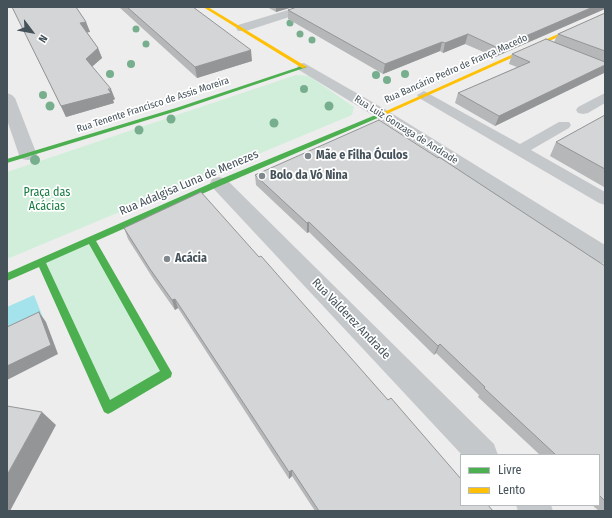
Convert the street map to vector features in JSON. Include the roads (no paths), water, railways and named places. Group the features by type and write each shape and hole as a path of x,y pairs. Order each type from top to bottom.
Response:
{"street":[{"name":"Rua Luiz Gonzaga de Andrade","path":"206,7 304,68 382,114 605,256"},
{"path":"242,28 310,7"},
{"name":"Rua Bancário Pedro de França Macedo","path":"382,114 605,14"},
{"name":"Rua Tenente Francisco de Assis Moreira","path":"7,161 178,109 304,68"},
{"path":"7,98 28,155"},
{"name":"Rua Adalgisa Luna de Menezes","path":"7,277 219,183 382,114"},
{"name":"Rua Valderez Andrade","path":"219,183 482,454"},
{"path":"41,262 108,408 167,373 91,239"}],"lane":[{"path":"542,43 563,45 556,37"},
{"path":"424,95 605,199"},
{"path":"583,110 605,97"},
{"path":"520,150 564,125"}],"water":[{"path":"34,295 44,320 7,337 7,307"}],"place":[{"name":"Mãe e Filha Óculos","path":"308,156"},
{"name":"Bolo da Vó Nina","path":"262,176"},
{"name":"Acácia","path":"167,259"}],"park label":[{"name":"Praça das Acácias","path":"47,200"}]}
